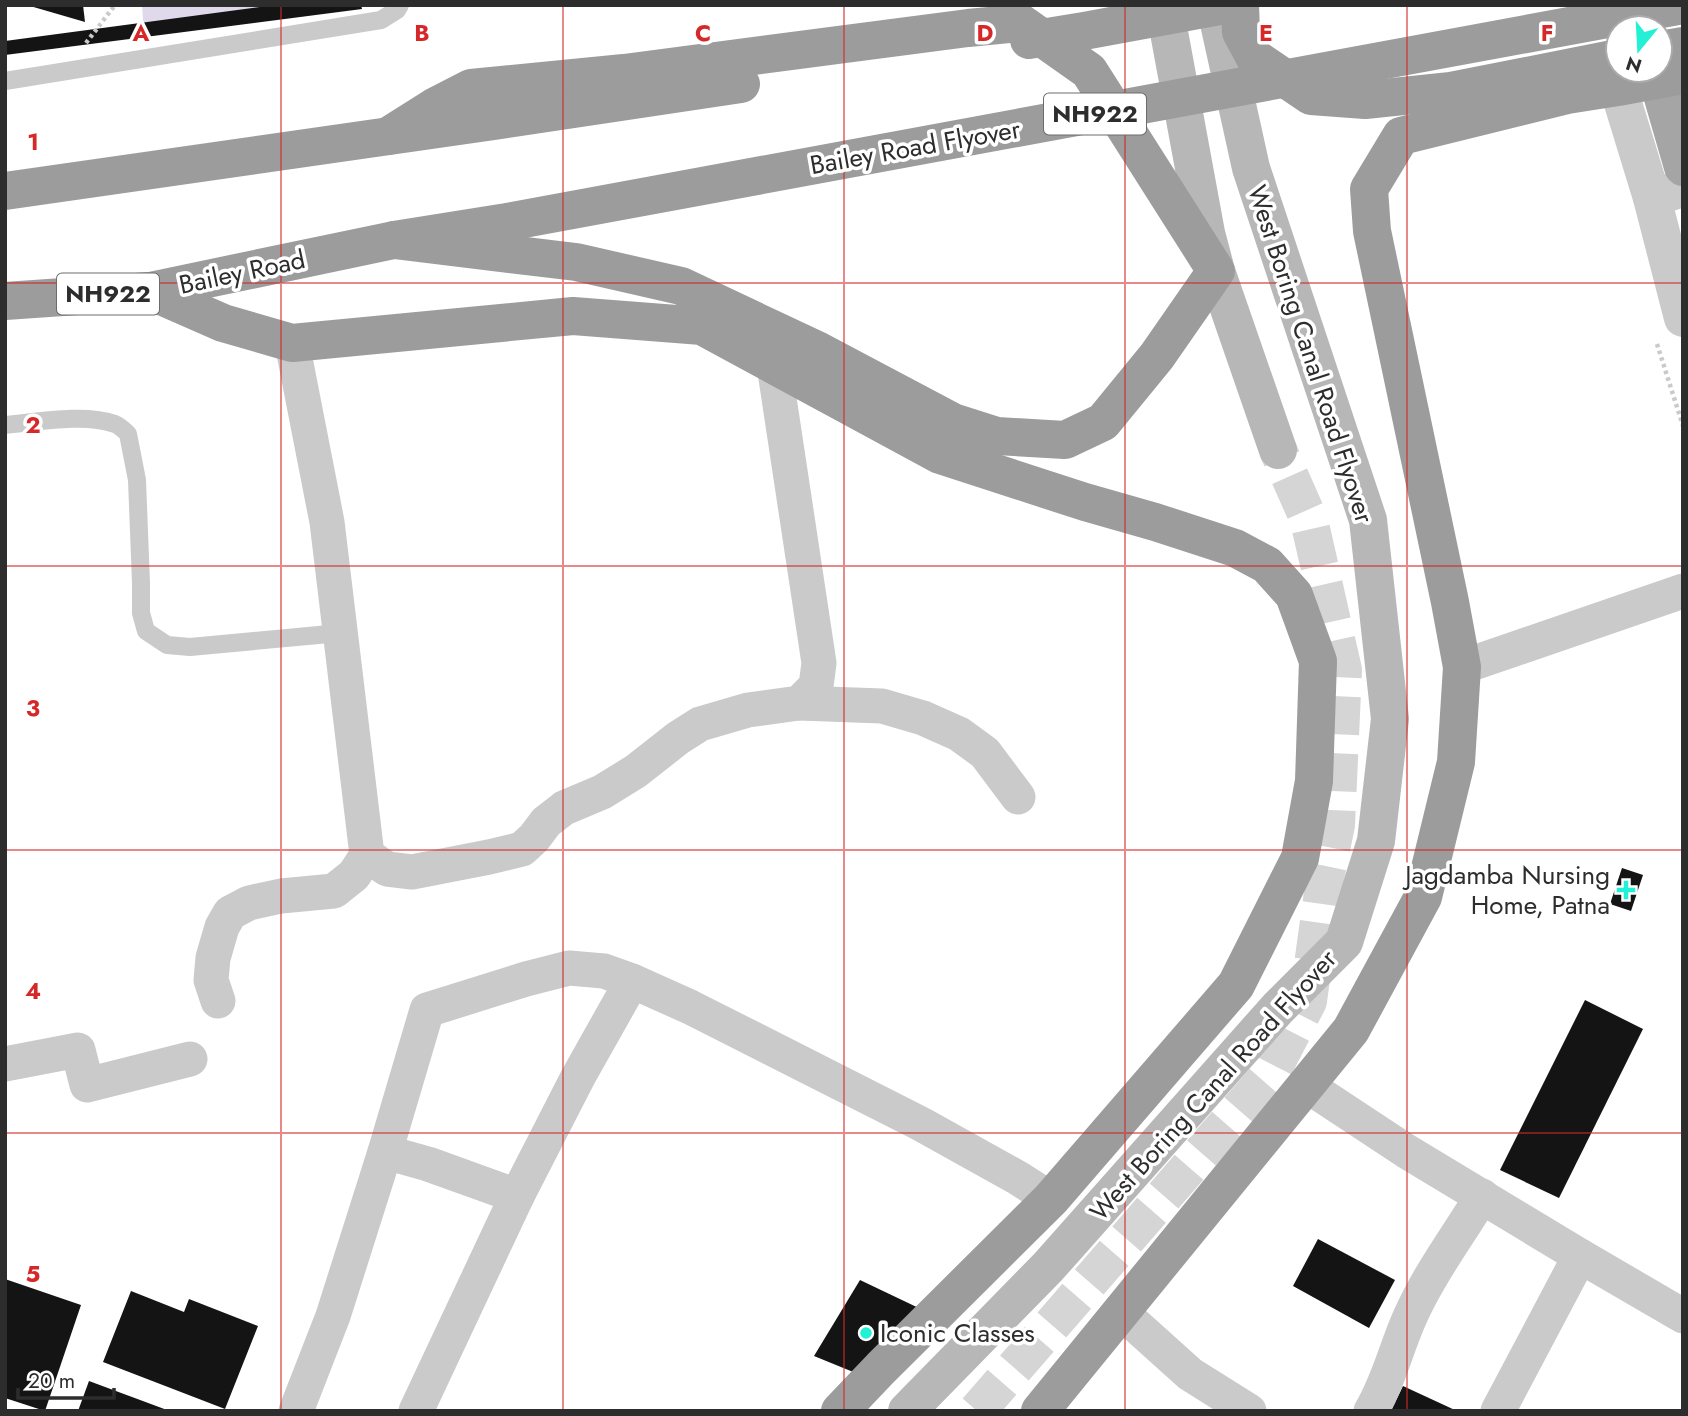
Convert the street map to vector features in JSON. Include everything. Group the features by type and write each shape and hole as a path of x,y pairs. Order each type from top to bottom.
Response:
{"highway":[{"path":"5,191 1084,32 1225,5"},
{"path":"1240,5 1241,32 1255,58 1311,96 1365,100 1604,74"},
{"name":"Bailey Road Flyover","path":"394,240 507,222 1683,5"},
{"path":"388,136 471,88 624,73 1021,23 1089,72 1216,271 1157,356 1103,422 1065,440 997,436 953,422 819,351 681,286 576,262 394,240"},
{"path":"1040,1411 1351,1030 1423,897 1456,762 1462,667 1372,231 1369,189 1401,136 1567,94 1604,78"},
{"name":"Bailey Road","path":"5,301 150,291 394,240"},
{"path":"150,291 223,323 292,343 573,316 702,326 940,455 1235,548 1267,565 1294,595 1318,661 1314,781 1300,858 1236,985 1051,1199 840,1411"}],"main road":[{"path":"1164,5 1206,233 1216,271 1278,450"},
{"name":"West Boring Canal Road Flyover","path":"907,1411 1048,1267 1278,1008 1344,942 1376,841 1390,719 1368,520 1251,168 1215,5"},
{"path":"1659,84 1683,167"}],"street":[{"path":"1623,84 1667,193 1683,318"},
{"path":"218,1001 211,980 213,958 222,927 230,913 249,903 281,895 334,891 354,875 367,855 327,522 292,343"},
{"path":"774,365 819,663 816,686 799,703"},
{"path":"1462,667 1683,591"},
{"path":"367,855 387,869 412,872 522,849 546,822 564,808 602,792 636,771 699,724 748,710 799,703 882,706 923,718 959,734 985,753 1018,797"},
{"path":"296,1411 333,1316 427,1010 526,979 569,968 604,971 632,981 690,1007 921,1124 1051,1199"},
{"path":"416,1411 517,1196 578,1077 632,981"},
{"path":"5,1064 78,1050 87,1085 190,1059"},
{"path":"1306,1085 1406,1151 1683,1316"},
{"path":"385,1152 428,1164 517,1196"},
{"path":"1371,1411 1393,1365 1411,1315 1482,1196"},
{"path":"1497,1411 1580,1256"},
{"path":"1120,1311 1190,1374 1249,1411"}],"lane":[{"path":"5,82 381,20 400,5"},
{"path":"5,425 62,419 96,420 117,425 128,433 137,480 141,613 146,631 167,645 190,647 340,633"}],"path":[{"path":"82,48 115,5"}],"shaded area":[{"path":"142,5 347,5 144,37"}],"building":[{"path":"83,5 85,22 30,6"},
{"path":"275,5 361,5 362,9 5,55 5,41"},
{"path":"1622,868 1643,875 1631,911 1610,904"},
{"path":"1585,1000 1643,1029 1559,1198 1500,1170"},
{"path":"1318,1239 1395,1280 1369,1328 1293,1286"},
{"path":"5,1279 81,1305 45,1411 5,1398"},
{"name":"Iconic Classes","path":"860,1280 925,1311 863,1376 814,1356"},
{"path":"131,1291 184,1312 189,1299 258,1326 225,1409 103,1362"},
{"path":"89,1381 167,1410 167,1411 78,1411"},
{"path":"1403,1386 1457,1411 1391,1411"}],"tunnel":[{"path":"977,1411 1271,1073 1308,1001 1325,878 1336,825 1343,670 1309,520 1278,450"}],"place":[{"name":"Jagdamba Nursing Home, Patna","path":"1626,890"},
{"name":"Iconic Classes","path":"866,1333"}]}
